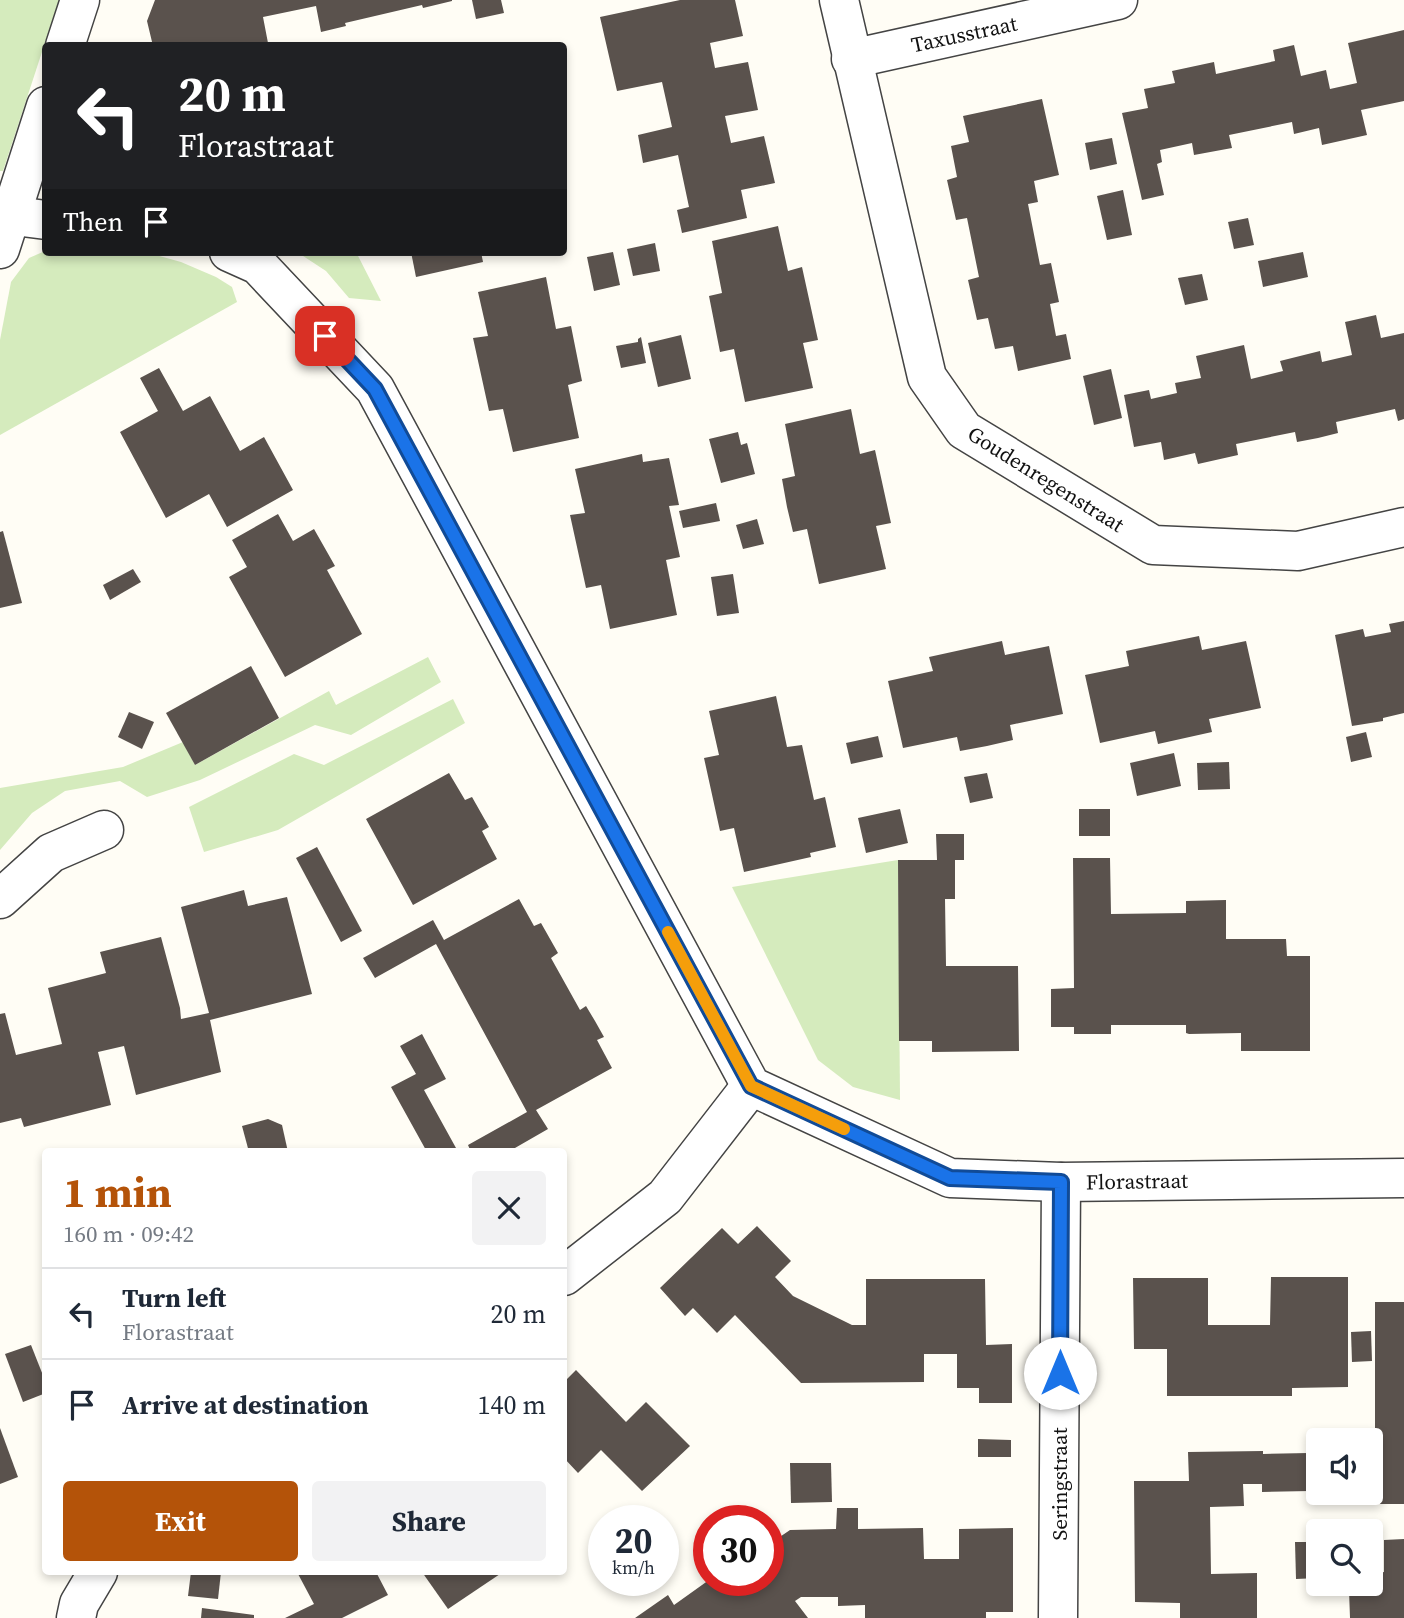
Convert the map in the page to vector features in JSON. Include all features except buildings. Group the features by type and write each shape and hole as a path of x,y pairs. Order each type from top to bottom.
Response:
{"street":[{"path":"66,42 80,0"},
{"name":"Goudenregenstraat","path":"839,0 927,377 964,430 1153,545 1298,551 1404,527"},
{"name":"Taxusstraat","path":"851,59 1118,0"},
{"path":"14,225 42,121"},
{"path":"238,256 258,265 375,389 751,1086 665,1197 567,1274"},
{"path":"0,899 51,853 104,830"},
{"name":"Florastraat","path":"751,1086 950,1178 1061,1182 1404,1178"},
{"name":"Seringstraat","path":"1058,1618 1061,1182"},
{"path":"76,1618 79,1604 96,1575"}],"green space":[{"path":"0,0 59,0 45,42 42,42 42,52 3,171 0,171"},
{"path":"42,252 42,256 159,256 216,277 232,287 237,302 0,435 0,340 11,282 29,258"},
{"path":"303,256 358,256 381,301 349,298 326,271"},
{"path":"428,657 441,682 351,735 315,725 200,780 147,797 120,781 65,791 32,813 0,850 0,788 123,767 183,742 195,765 329,691 336,705"},
{"path":"453,699 465,723 278,830 204,852 189,807 294,754 324,765"},
{"path":"898,860 900,1100 853,1087 818,1060 732,887"}],"slow traffic":[{"path":"668,932 751,1086 844,1129"}],"route":[{"path":"325,336 375,389 751,1086 950,1178 1061,1182 1060,1373"}]}
